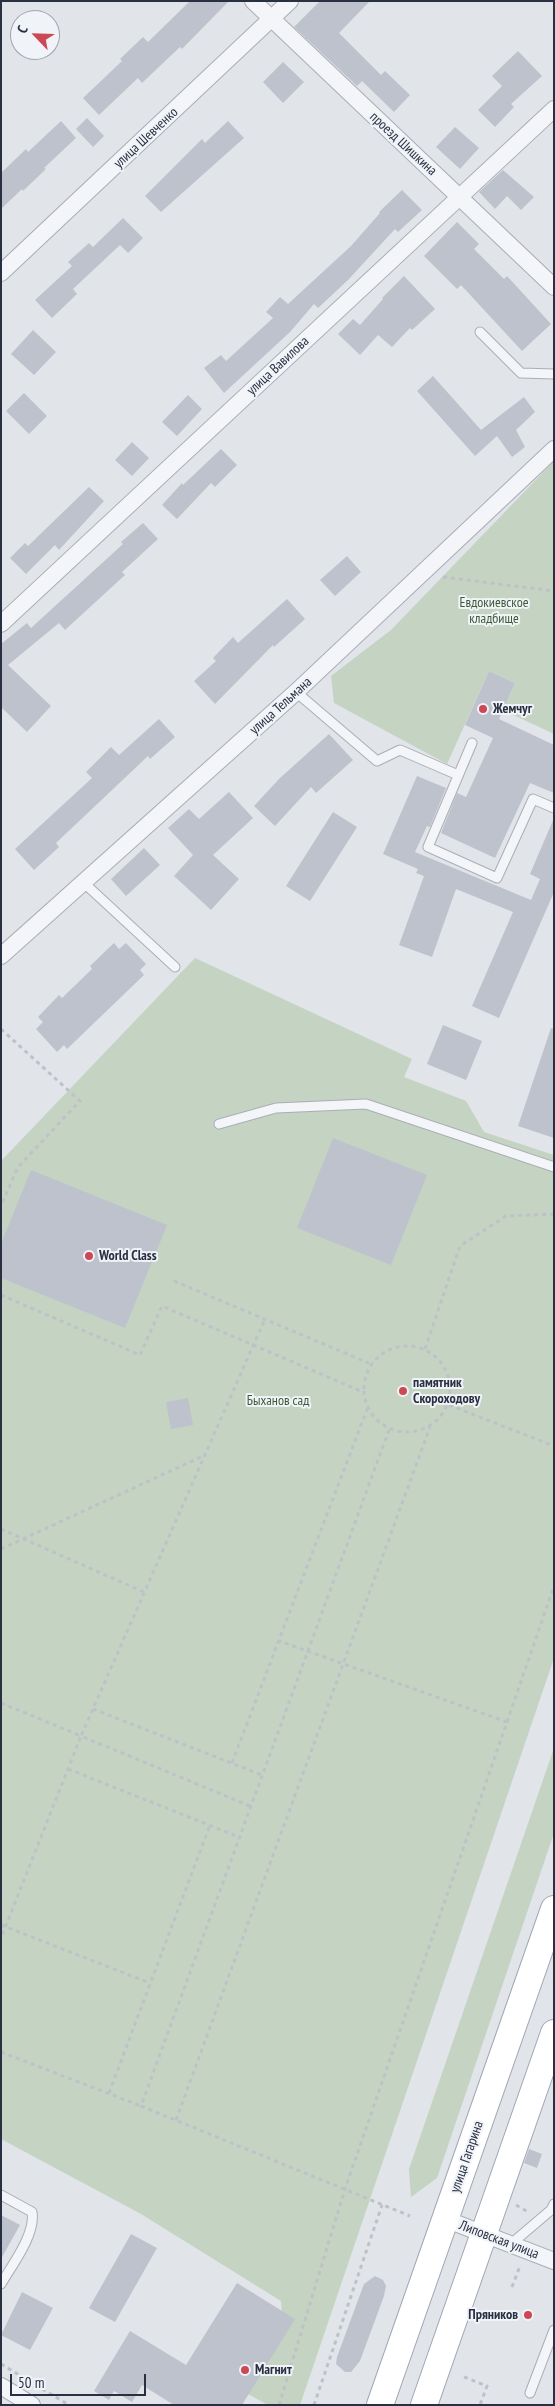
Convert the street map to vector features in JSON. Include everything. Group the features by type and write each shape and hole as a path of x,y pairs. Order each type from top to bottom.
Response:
{"main road":[{"name":"улица Гагарина","path":"380,2405 554,1909"},
{"path":"424,2405 554,2033"}],"street":[{"name":"проезд Шишкина","path":"252,1 554,287"},
{"name":"улица Шевченко","path":"1,273 271,21 290,1"},
{"name":"улица Вавилова","path":"1,624 554,109"},
{"name":"улица Тельмана","path":"1,956 296,692 554,449"},
{"name":"Липовская улица","path":"445,2219 554,2261"},
{"path":"1,2386 32,2405"}],"lane":[{"path":"480,332 521,373 554,374"},
{"path":"296,692 377,761 400,750 458,776"},
{"path":"472,743 428,847 497,878 533,799 554,808"},
{"path":"83,882 175,967"},
{"path":"219,1124 276,1108 366,1104 554,1167"},
{"path":"1,2195 32,2212 34,2222 1,2284"},
{"path":"511,2244 551,2210 554,2204"},
{"path":"530,2393 554,2330"}],"path":[{"path":"443,577 554,591"},
{"path":"1,1029 80,1101 18,1167 1,1206"},
{"path":"425,1350 460,1246 506,1216 554,1214"},
{"path":"174,1281 264,1321 372,1364"},
{"path":"1,1295 140,1355 162,1306 363,1392"},
{"path":"1,1938 81,1736 264,1321"},
{"path":"176,2120 430,1427 448,1405 450,1382 442,1363 425,1350 405,1346 390,1349 372,1364 366,1376 363,1392 370,1413 389,1430 413,1433 430,1427"},
{"path":"448,1405 554,1446"},
{"path":"232,1764 368,1407"},
{"path":"142,2106 250,1806 389,1430"},
{"path":"1,1549 203,1456"},
{"path":"1,1528 144,1592"},
{"path":"279,2405 345,2189 554,1586"},
{"path":"279,1641 507,1722"},
{"path":"1,1703 250,1806"},
{"path":"93,1709 262,1775"},
{"path":"68,1769 239,1837"},
{"path":"109,2093 210,1825"},
{"path":"1,1925 150,1983"},
{"path":"1,2052 142,2106 410,2216"},
{"path":"314,2405 382,2205"},
{"path":"512,2287 521,2265"},
{"path":"1,2364 69,2405"},
{"path":"464,2377 487,2386 480,2405"}],"green space":[{"name":"Евдокиевское кладбище","path":"554,461 554,734 503,710 515,683 489,671 447,764 334,703 331,676 391,630"},
{"name":"Быханов сад","path":"195,958 412,1059 404,1077 466,1101 484,1132 554,1155 554,1658 300,2405 268,2405 248,2394 283,2327 281,2301 141,2214 1,2139 1,1161"},
{"path":"554,1748 554,1833 437,2178 411,2197 409,2169"}],"building":[{"path":"190,1 229,1 182,49 180,47 142,83 138,78 99,115 83,98 122,61 120,59 143,37 148,42"},
{"path":"320,1 370,1 339,33 381,75 385,71 410,95 394,112 362,81 357,86 294,27"},
{"path":"518,51 542,76 511,104 514,107 495,127 478,110 502,86 492,76"},
{"path":"283,62 304,82 283,103 263,82"},
{"path":"87,118 104,136 93,147 76,129"},
{"path":"61,121 76,138 23,191 22,189 1,209 1,173 26,149 28,152"},
{"path":"228,121 244,138 161,212 145,196 202,139 205,143"},
{"path":"455,127 479,148 460,169 436,147"},
{"path":"503,170 534,197 521,210 507,196 495,209 479,192"},
{"path":"402,190 422,210 398,232 395,229 348,280 318,308 314,304 290,332 224,393 204,368 221,355 226,361 273,318 266,312 280,297 288,304 351,246 379,212"},
{"path":"123,218 143,238 128,253 120,245 73,289 77,294 52,318 35,300 72,266 68,262 89,243 93,247"},
{"path":"457,222 479,244 474,249 504,279 507,276 551,324 522,351 461,285 457,289 424,256"},
{"path":"404,276 435,309 412,330 410,328 392,347 378,335 360,355 338,334 353,319 360,325 382,298"},
{"path":"33,330 56,352 34,375 11,354"},
{"path":"433,376 481,430 524,397 535,412 516,430 525,447 512,457 497,436 475,456 417,391"},
{"path":"24,393 47,416 29,434 6,411"},
{"path":"188,395 202,409 177,436 162,422"},
{"path":"132,442 149,458 132,476 115,460"},
{"path":"221,449 237,465 215,487 211,483 177,519 162,505 182,483 183,485"},
{"path":"89,487 104,501 59,550 55,545 26,574 10,558 25,543 28,546"},
{"path":"143,523 158,539 122,572 125,575 65,630 59,623 8,665 51,706 27,732 1,707 1,644 27,623 31,628 123,544 121,542"},
{"path":"347,556 361,572 335,596 320,580"},
{"path":"287,599 305,619 274,647 273,645 215,704 194,681 216,661 213,658 233,637 238,643"},
{"path":"489,671 515,683 499,719 554,745 554,793 530,783 495,858 441,833 457,793 466,797 493,738 465,725"},
{"path":"159,719 175,737 150,759 148,756 56,843 59,847 34,870 15,849 92,778 86,772 111,747 119,755"},
{"path":"329,734 353,760 316,793 311,787 275,826 254,806 280,778"},
{"path":"417,776 446,788 430,827 427,826 415,852 531,900 540,879 530,874 554,818 554,892 499,1018 472,1006 513,912 456,889 432,957 399,945 424,876 416,873 418,869 383,854"},
{"path":"229,792 253,818 213,855 239,879 211,910 174,876 193,855 168,828 189,809 199,819"},
{"path":"333,812 357,827 310,901 286,886"},
{"path":"144,848 160,865 126,896 111,879"},
{"path":"114,943 119,949 126,943 146,964 140,970 144,975 67,1049 64,1045 57,1052 36,1029 43,1022 38,1017 59,995 62,998 92,969 90,966"},
{"path":"443,1025 482,1041 466,1080 427,1064"},
{"path":"551,1028 554,1029 554,1138 518,1126"},
{"path":"333,1138 427,1175 391,1265 297,1228"},
{"path":"31,1170 167,1225 125,1328 1,1278 1,1244"},
{"path":"188,1398 193,1425 171,1429 166,1402"},
{"path":"529,2149 542,2154 537,2168 524,2163"},
{"path":"1,2215 20,2225 1,2259"},
{"path":"131,2234 157,2248 115,2322 89,2308"},
{"path":"375,2276 383,2280 386,2286 384,2296 360,2361 351,2372 345,2372 336,2364 337,2357 364,2284"},
{"path":"237,2283 295,2319 242,2405 174,2405 142,2385 132,2402 114,2391 109,2400 94,2391 130,2331 186,2365"},
{"path":"22,2292 53,2308 30,2350 1,2335"}],"place":[{"name":"Жемчуг","path":"483,709"},
{"name":"World Class","path":"89,1256"},
{"name":"памятник Скороходову","path":"403,1391"},
{"name":"Пряников","path":"528,2315"},
{"name":"Магнит","path":"245,2370"}]}
